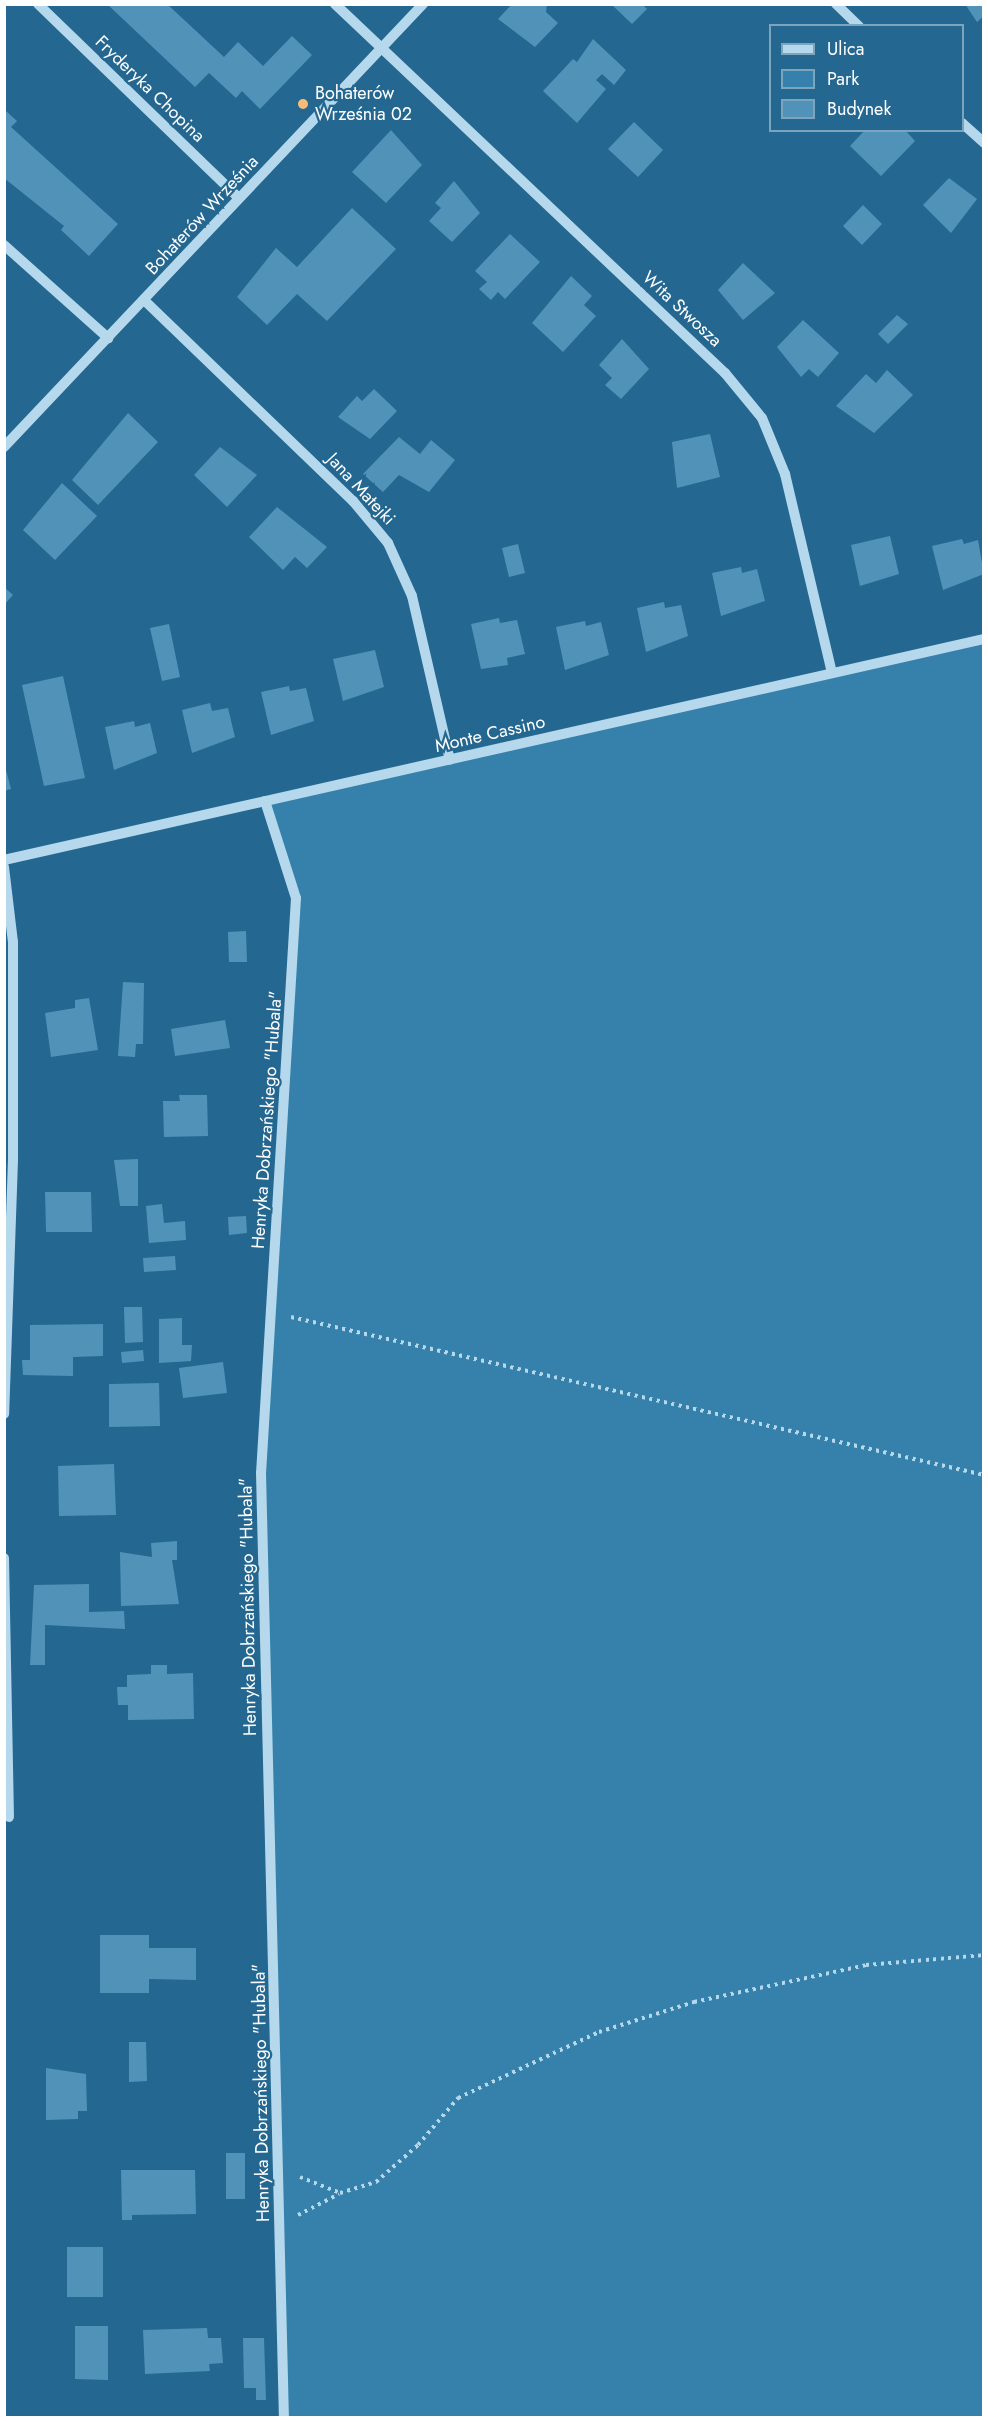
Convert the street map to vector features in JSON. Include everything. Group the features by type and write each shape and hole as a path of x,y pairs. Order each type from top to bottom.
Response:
{"street":[{"name":"Fryderyka Chopina","path":"38,4 239,198"},
{"name":"Wita Stwosza","path":"335,4 725,373 762,418 785,474 832,673"},
{"name":"Bohaterów Września","path":"4,447 146,301 239,198 423,4"},
{"path":"836,4 857,24"},
{"path":"964,124 984,143"},
{"path":"4,245 108,338"},
{"name":"Jana Matejki","path":"146,301 354,501 388,543 412,596 450,760"},
{"name":"Monte Cassino","path":"4,860 984,639"},
{"name":"Henryka Dobrzańskiego \"Hubala\"","path":"265,801 296,898 261,1473 281,2161 284,2418"},
{"path":"4,867 13,942 13,1045 4,1414"},
{"path":"4,1558 9,1818"}],"path":[{"path":"272,1312 984,1475"},
{"path":"280,2224 340,2193 376,2182 418,2145 458,2098 599,2032 694,2002 866,1965 984,1955"},
{"path":"281,2161 310,2185 340,2193"}],"green space":[{"path":"983,640 983,2417 284,2417 261,1473 296,898 265,801"}],"building":[{"path":"107,4 167,4 224,57 238,42 263,66 292,36 312,55 260,109 242,91 236,98 209,73 195,87"},
{"path":"512,4 547,4 546,12 558,23 535,47 498,19"},
{"path":"611,4 642,4 647,9 632,24"},
{"path":"965,4 984,4 984,16 977,22"},
{"path":"593,39 626,70 614,85 602,74 596,80 606,89 577,123 543,91 573,59 577,62"},
{"path":"6,111 17,121 11,127 118,224 89,256 61,230 64,226 4,178"},
{"path":"634,122 663,150 638,177 608,149"},
{"path":"391,130 422,165 386,203 352,172"},
{"path":"863,132 907,132 915,141 881,176 850,146"},
{"path":"949,178 977,199 951,233 923,205"},
{"path":"454,181 480,213 452,242 429,221 441,208 435,203"},
{"path":"863,205 882,224 862,245 843,226"},
{"path":"352,208 396,249 327,321 297,294 267,325 237,297 276,248 297,267"},
{"path":"510,234 540,262 505,299 498,292 491,300 479,289 487,282 475,271"},
{"path":"743,263 775,293 743,320 718,290"},
{"path":"571,276 592,296 584,305 596,316 563,352 532,323"},
{"path":"897,315 908,324 888,344 878,334"},
{"path":"803,320 839,353 818,377 809,369 801,377 777,347"},
{"path":"622,339 649,369 621,399 605,385 612,378 599,365"},
{"path":"887,370 913,395 874,433 836,406 866,374 876,383"},
{"path":"374,389 397,411 370,439 338,417 357,396 362,401"},
{"path":"128,413 158,442 98,505 72,480"},
{"path":"710,434 720,477 677,488 672,442"},
{"path":"399,437 420,454 431,440 455,460 429,492 399,475 383,492 363,474"},
{"path":"220,447 257,475 227,507 194,475"},
{"path":"62,483 97,516 55,560 23,530"},
{"path":"277,507 327,547 307,568 295,557 283,570 249,537"},
{"path":"890,536 899,574 860,586 851,545"},
{"path":"962,539 964,544 978,540 984,574 943,590 932,546"},
{"path":"518,544 525,573 509,577 502,548"},
{"path":"741,567 742,573 757,569 765,601 721,616 712,573"},
{"path":"4,587 13,595 4,605"},
{"path":"664,602 665,608 681,605 688,636 646,652 637,608"},
{"path":"499,618 500,623 517,620 525,654 507,658 508,665 481,669 471,624"},
{"path":"585,621 586,626 601,622 609,655 565,670 556,627"},
{"path":"169,624 180,677 162,681 150,628"},
{"path":"375,650 384,687 343,701 333,659"},
{"path":"63,676 85,778 44,786 22,685"},
{"path":"289,686 290,691 306,688 314,721 271,735 261,692"},
{"path":"210,703 212,711 228,708 235,737 192,753 182,710"},
{"path":"134,721 135,727 150,723 157,753 114,770 105,727"},
{"path":"4,767 11,789 4,791"},
{"path":"246,931 247,962 229,962 228,932"},
{"path":"123,982 144,983 143,1044 136,1044 135,1057 118,1056"},
{"path":"89,998 98,1050 51,1057 45,1013 75,1008 75,1000"},
{"path":"225,1020 230,1048 175,1056 171,1029"},
{"path":"179,1095 207,1095 208,1136 164,1137 163,1101 180,1101"},
{"path":"138,1159 138,1206 120,1206 114,1160"},
{"path":"45,1192 91,1192 92,1232 46,1232"},
{"path":"162,1204 164,1223 185,1221 186,1240 149,1243 146,1206"},
{"path":"246,1216 247,1233 229,1235 228,1217"},
{"path":"175,1256 176,1270 144,1272 143,1258"},
{"path":"124,1307 142,1307 143,1342 125,1343"},
{"path":"182,1318 182,1345 192,1345 191,1361 159,1363 159,1319"},
{"path":"103,1324 103,1356 73,1357 73,1376 23,1375 22,1360 30,1360 30,1325"},
{"path":"143,1350 144,1361 122,1363 121,1352"},
{"path":"223,1362 227,1393 183,1398 179,1368"},
{"path":"159,1383 160,1426 109,1427 109,1384"},
{"path":"114,1464 116,1515 59,1516 58,1466"},
{"path":"177,1541 177,1560 172,1560 179,1604 121,1606 120,1552 152,1557 151,1543"},
{"path":"89,1584 89,1612 124,1611 125,1629 45,1625 45,1665 30,1665 34,1585"},
{"path":"151,1665 167,1665 167,1674 193,1673 194,1719 128,1720 128,1705 118,1705 117,1687 127,1687 127,1675 151,1674"},
{"path":"100,1935 149,1935 149,1948 196,1948 196,1980 149,1979 149,1993 100,1993"},
{"path":"129,2042 146,2042 147,2081 129,2082"},
{"path":"46,2068 86,2074 87,2111 78,2111 78,2119 46,2120"},
{"path":"226,2153 245,2153 245,2199 226,2199"},
{"path":"121,2170 195,2170 196,2214 132,2215 132,2220 122,2220"},
{"path":"67,2247 103,2247 103,2297 67,2297"},
{"path":"75,2326 108,2326 108,2380 75,2379"},
{"path":"207,2328 208,2338 221,2338 223,2363 209,2364 210,2371 145,2374 143,2330"},
{"path":"243,2338 264,2338 266,2400 256,2400 256,2388 244,2388"}],"place":[{"name":"Bohaterów Września 02","path":"303,104"}]}
